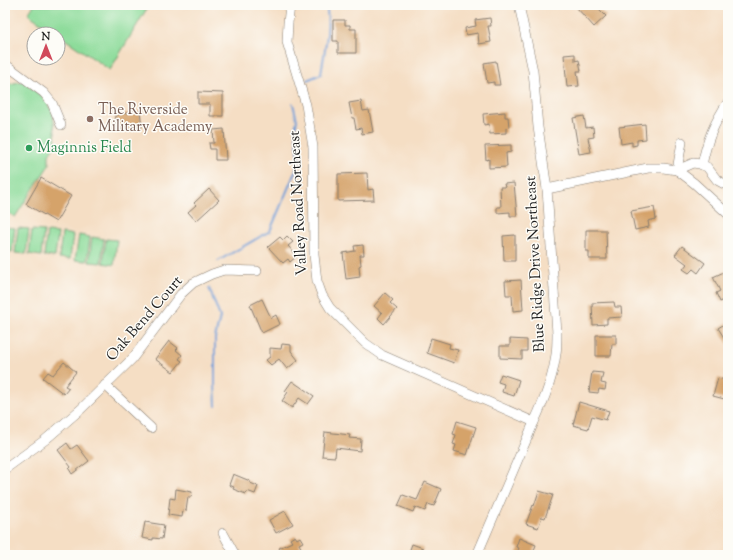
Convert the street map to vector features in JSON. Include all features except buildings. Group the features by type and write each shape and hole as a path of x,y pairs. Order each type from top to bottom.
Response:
{"street":[{"name":"Valley Road Northeast","path":"290,5 287,42 306,105 313,148 314,255 317,281 322,295 330,308 366,343 382,355 534,422"},
{"name":"Blue Ridge Drive Northeast","path":"477,555 543,404 552,377 556,355 557,333 547,189 538,127 533,71 519,5"},
{"path":"5,64 44,94 52,103 61,125"},
{"path":"702,165 709,139 718,118 728,102"},
{"path":"677,170 682,142"},
{"path":"547,189 648,168 677,170 693,164 700,164 707,167 717,180 728,186"},
{"path":"677,170 694,183 728,214"},
{"name":"Oak Bend Court","path":"5,469 50,435 81,408 132,359 181,294 193,283 224,270 257,271"},
{"path":"105,385 151,428"},
{"path":"223,533 235,555"}],"green space":[{"path":"34,5 149,5 110,70 66,40 66,26 46,26 28,14"},
{"name":"Maginnis Field","path":"23,81 43,97 53,113 56,142 49,155 49,165 15,217 5,211 5,85"},
{"path":"5,227 15,228 12,252 5,251"},
{"path":"18,228 29,229 26,254 15,253"},
{"path":"32,230 44,231 41,256 29,254"},
{"path":"47,232 58,233 55,257 44,256"},
{"path":"62,233 73,235 70,259 59,258"},
{"path":"79,235 90,237 87,261 75,260"},
{"path":"92,237 104,239 101,263 89,262"},
{"path":"106,239 117,240 114,265 103,263"}],"waterway":[{"path":"307,80 321,74 328,21 326,5"},
{"path":"218,261 270,231 298,165 299,156 295,129 297,120 293,104"},
{"path":"209,288 220,317 215,338 216,406"}],"place":[{"name":"The Riverside Military Academy","path":"90,119"},
{"name":"Maginnis Field","path":"29,148"}]}
